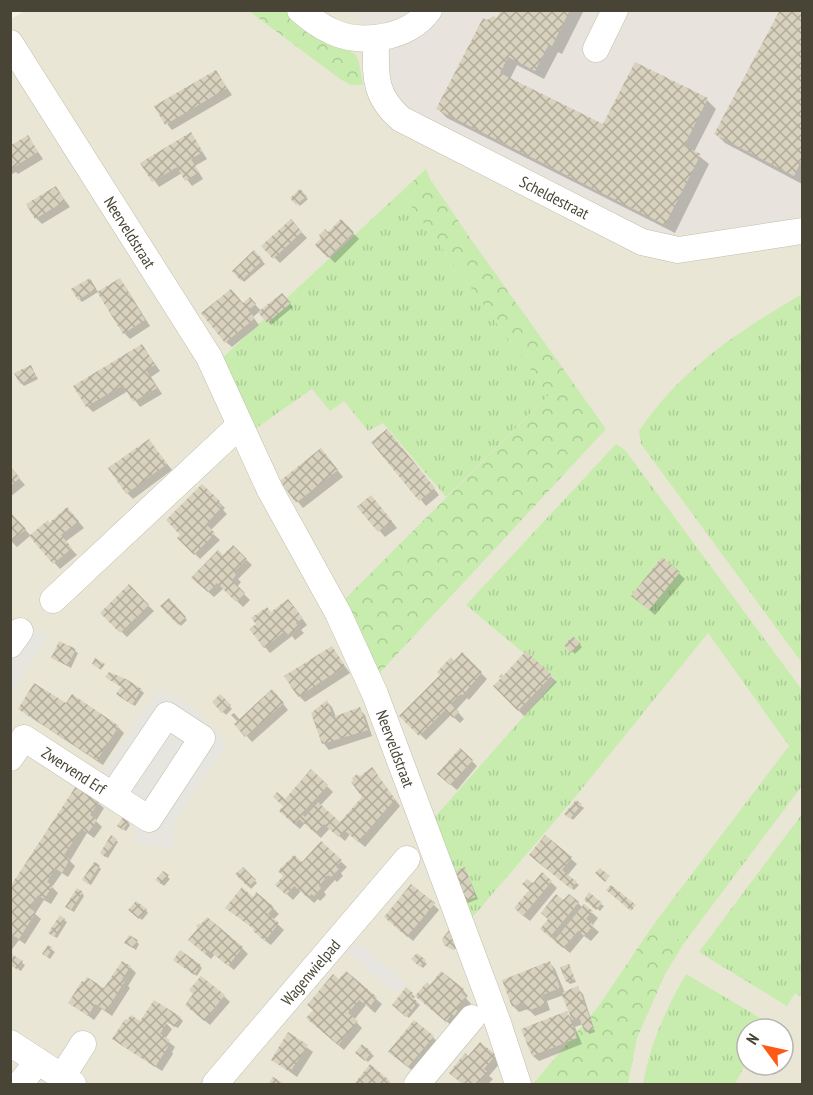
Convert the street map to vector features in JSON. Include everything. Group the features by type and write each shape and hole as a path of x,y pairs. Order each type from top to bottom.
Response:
{"street":[{"path":"300,10 332,32 353,37 375,38 399,32 424,18 429,10"},
{"path":"596,49 615,10"},
{"name":"Scheldestraat","path":"375,38 376,82 388,108 401,119 642,242 678,250 802,231"},
{"name":"Neerveldstraat","path":"10,43 209,357 270,490 338,613 375,694 498,1023 518,1084"},
{"path":"53,600 240,425"},
{"name":"Zwervend Erf","path":"15,741 113,795"},
{"name":"Wagenwielpad","path":"215,1084 407,859"},
{"path":"417,1084 471,1018"},
{"path":"10,1043 67,1081 83,1044"},
{"path":"20,1084 38,1061"}],"shaded area":[{"path":"26,10 352,11 358,14 381,106 798,224 802,218 802,1084 11,1084 11,19"},
{"path":"352,11 802,11 802,218 798,224 624,238 381,106 358,15"},
{"path":"11,618 48,635 11,694"},
{"path":"159,689 194,708 226,744 175,823 172,849 135,842 137,820 100,776"},
{"path":"356,941 405,982 396,993 347,952"}],"green space":[{"path":"249,11 288,11 355,54 359,62 363,85 351,85 340,79"},
{"path":"426,169 430,179 468,235 606,429 374,679 340,604 549,395 401,192"},
{"path":"401,192 549,395 446,497 383,423 368,431 344,401 330,411 312,389 255,429 219,361"},
{"path":"802,294 802,663 641,444 639,431 673,389 712,353 756,322"},
{"path":"616,444 625,450 802,690 802,786 684,943 654,924 789,746 708,633 571,802 471,919 434,818 556,680 466,605"},
{"path":"802,814 802,997 795,993 787,1006 699,952"},
{"path":"654,924 684,943 665,974 637,1038 628,1084 533,1084 598,1007"},
{"path":"686,974 759,1017 735,1017 735,1077 739,1077 735,1084 643,1084 650,1055 672,1000"}],"building":[{"path":"501,10 570,10 552,46 549,44 535,71 508,57 500,73 603,124 635,62 708,98 684,146 701,154 665,225 436,109 483,18 487,20 493,16 497,18"},
{"path":"780,10 802,10 802,159 794,176 714,134"},
{"path":"216,70 227,88 165,125 154,106"},
{"path":"191,132 203,152 191,159 199,172 185,181 177,167 152,182 140,163"},
{"path":"28,135 38,152 11,169 10,146"},
{"path":"56,186 65,201 35,219 26,204"},
{"path":"300,189 307,196 296,205 290,198"},
{"path":"291,219 302,232 273,259 261,246"},
{"path":"341,219 354,232 328,258 315,245 321,238 319,235 325,229 328,232"},
{"path":"254,250 263,260 241,281 232,271"},
{"path":"90,278 96,289 78,300 71,289"},
{"path":"120,278 145,320 123,334 97,292"},
{"path":"231,289 243,303 250,297 256,304 248,310 255,318 225,343 201,313"},
{"path":"282,293 291,303 267,323 258,312"},
{"path":"142,344 155,365 146,370 157,388 133,402 123,385 86,407 73,386"},
{"path":"31,365 36,376 20,384 14,373"},
{"path":"387,429 435,488 419,501 371,442"},
{"path":"149,439 167,464 126,494 108,468"},
{"path":"321,448 338,470 296,503 280,481"},
{"path":"10,466 20,478 10,486"},
{"path":"202,484 220,501 218,503 222,507 206,524 215,533 194,555 177,538 180,535 166,520"},
{"path":"371,495 392,521 378,532 357,507"},
{"path":"67,507 79,521 61,535 72,548 53,564 29,536"},
{"path":"10,512 26,529 10,542"},
{"path":"233,545 247,559 234,572 236,575 232,580 245,593 236,602 217,583 208,592 191,578 218,550 223,555"},
{"path":"662,557 680,572 649,610 631,596"},
{"path":"129,584 149,605 120,633 100,613"},
{"path":"169,598 186,617 178,625 160,606"},
{"path":"288,599 303,618 296,623 299,627 288,635 285,631 264,648 249,629 256,624 251,618 267,607 271,612"},
{"path":"573,636 581,644 571,653 564,645"},
{"path":"59,641 76,649 68,666 51,658"},
{"path":"332,646 345,666 298,697 284,676"},
{"path":"526,651 552,675 518,711 493,686 501,678 499,677 502,674 503,676"},
{"path":"462,652 482,672 463,695 461,694 451,703 459,712 453,718 445,710 419,736 399,716 440,675 437,672 451,657 454,661"},
{"path":"95,658 105,664 101,670 92,664"},
{"path":"109,672 142,689 132,705 116,694 121,687 105,677"},
{"path":"34,683 66,703 72,694 119,726 97,760 18,709"},
{"path":"272,689 284,703 245,737 234,724"},
{"path":"220,694 231,705 222,713 212,702"},
{"path":"327,700 333,717 360,707 368,730 322,744 311,713"},
{"path":"460,748 473,760 450,785 437,774"},
{"path":"372,767 395,799 358,842 344,830 338,837 324,824 315,833 299,819 294,824 279,811 283,806 273,797 277,792 285,799 311,769 328,785 302,814 305,817 318,802 340,822 362,797 351,782 352,778 357,774 360,776"},
{"path":"76,786 99,801 90,815 97,820 88,833 81,829 64,855 70,859 62,873 55,868 47,882 53,886 44,899 38,895 29,908 36,912 19,939 12,935 10,938 10,887"},
{"path":"576,800 582,804 570,819 564,814"},
{"path":"123,817 129,821 123,830 117,826"},
{"path":"111,835 117,839 105,857 100,853"},
{"path":"545,835 572,857 562,870 577,882 571,889 529,855"},
{"path":"321,841 342,860 336,867 339,869 331,877 328,875 314,896 311,894 308,898 294,886 286,895 275,885 283,876 278,871 294,855 302,862"},
{"path":"94,862 100,865 88,884 82,880"},
{"path":"243,867 256,880 248,887 235,874"},
{"path":"465,867 476,897 465,901 454,872"},
{"path":"600,868 610,876 605,882 595,873"},
{"path":"163,871 169,875 161,884 155,880"},
{"path":"542,872 552,881 523,916 514,908 529,890 522,884 527,879 533,883"},
{"path":"411,884 435,903 407,937 384,917"},
{"path":"611,885 636,905 631,911 606,890"},
{"path":"242,887 253,897 256,892 274,907 268,914 279,923 265,941 253,931 254,929 225,908"},
{"path":"77,888 83,892 71,910 65,907"},
{"path":"589,892 602,903 596,910 584,900"},
{"path":"556,894 563,900 569,894 579,902 550,937 540,929 548,919 541,913"},
{"path":"136,901 147,909 139,919 128,910"},
{"path":"584,904 593,911 586,919 594,925 584,936 578,931 563,948 554,941"},
{"path":"60,915 65,919 54,937 48,933"},
{"path":"207,917 243,947 228,966 208,950 205,954 188,940 198,928 196,926"},
{"path":"450,929 457,948 452,950 444,945 442,939"},
{"path":"129,935 138,940 133,948 124,943"},
{"path":"48,945 53,948 47,957 42,954"},
{"path":"180,950 201,965 194,975 173,960"},
{"path":"10,953 23,961 18,970 10,965"},
{"path":"417,953 426,960 420,967 411,959"},
{"path":"122,961 131,966 122,979 125,981 106,1011 95,1004 88,1016 68,1003 87,977 104,988"},
{"path":"550,961 560,988 542,995 545,1004 528,1011 524,1002 512,1007 502,980"},
{"path":"569,964 575,979 566,982 560,967"},
{"path":"346,971 377,997 369,1008 359,1000 348,1013 358,1021 338,1045 306,1018 313,1010 307,1005 333,974 339,979"},
{"path":"441,971 464,989 461,992 466,997 457,1007 459,1009 454,1016 452,1014 446,1022 415,996 427,982 430,985"},
{"path":"201,976 225,995 204,1021 185,1005 193,994 189,990"},
{"path":"578,986 594,1029 585,1033 579,1017 572,1020 561,993"},
{"path":"406,987 418,1002 406,1017 392,1005"},
{"path":"154,1000 181,1017 175,1027 167,1022 160,1034 170,1040 155,1067 112,1039 125,1019 127,1020 131,1015 140,1021"},
{"path":"567,1011 577,1038 532,1056 521,1029"},
{"path":"414,1020 434,1036 408,1067 388,1052"},
{"path":"288,1032 308,1045 290,1072 271,1060"},
{"path":"480,1042 496,1055 484,1069 488,1072 478,1084 460,1084 449,1073 465,1053 468,1056"},
{"path":"362,1044 372,1052 365,1061 355,1053"},
{"path":"370,1064 390,1081 387,1084 354,1084"},
{"path":"273,1077 283,1083 269,1083"}]}
